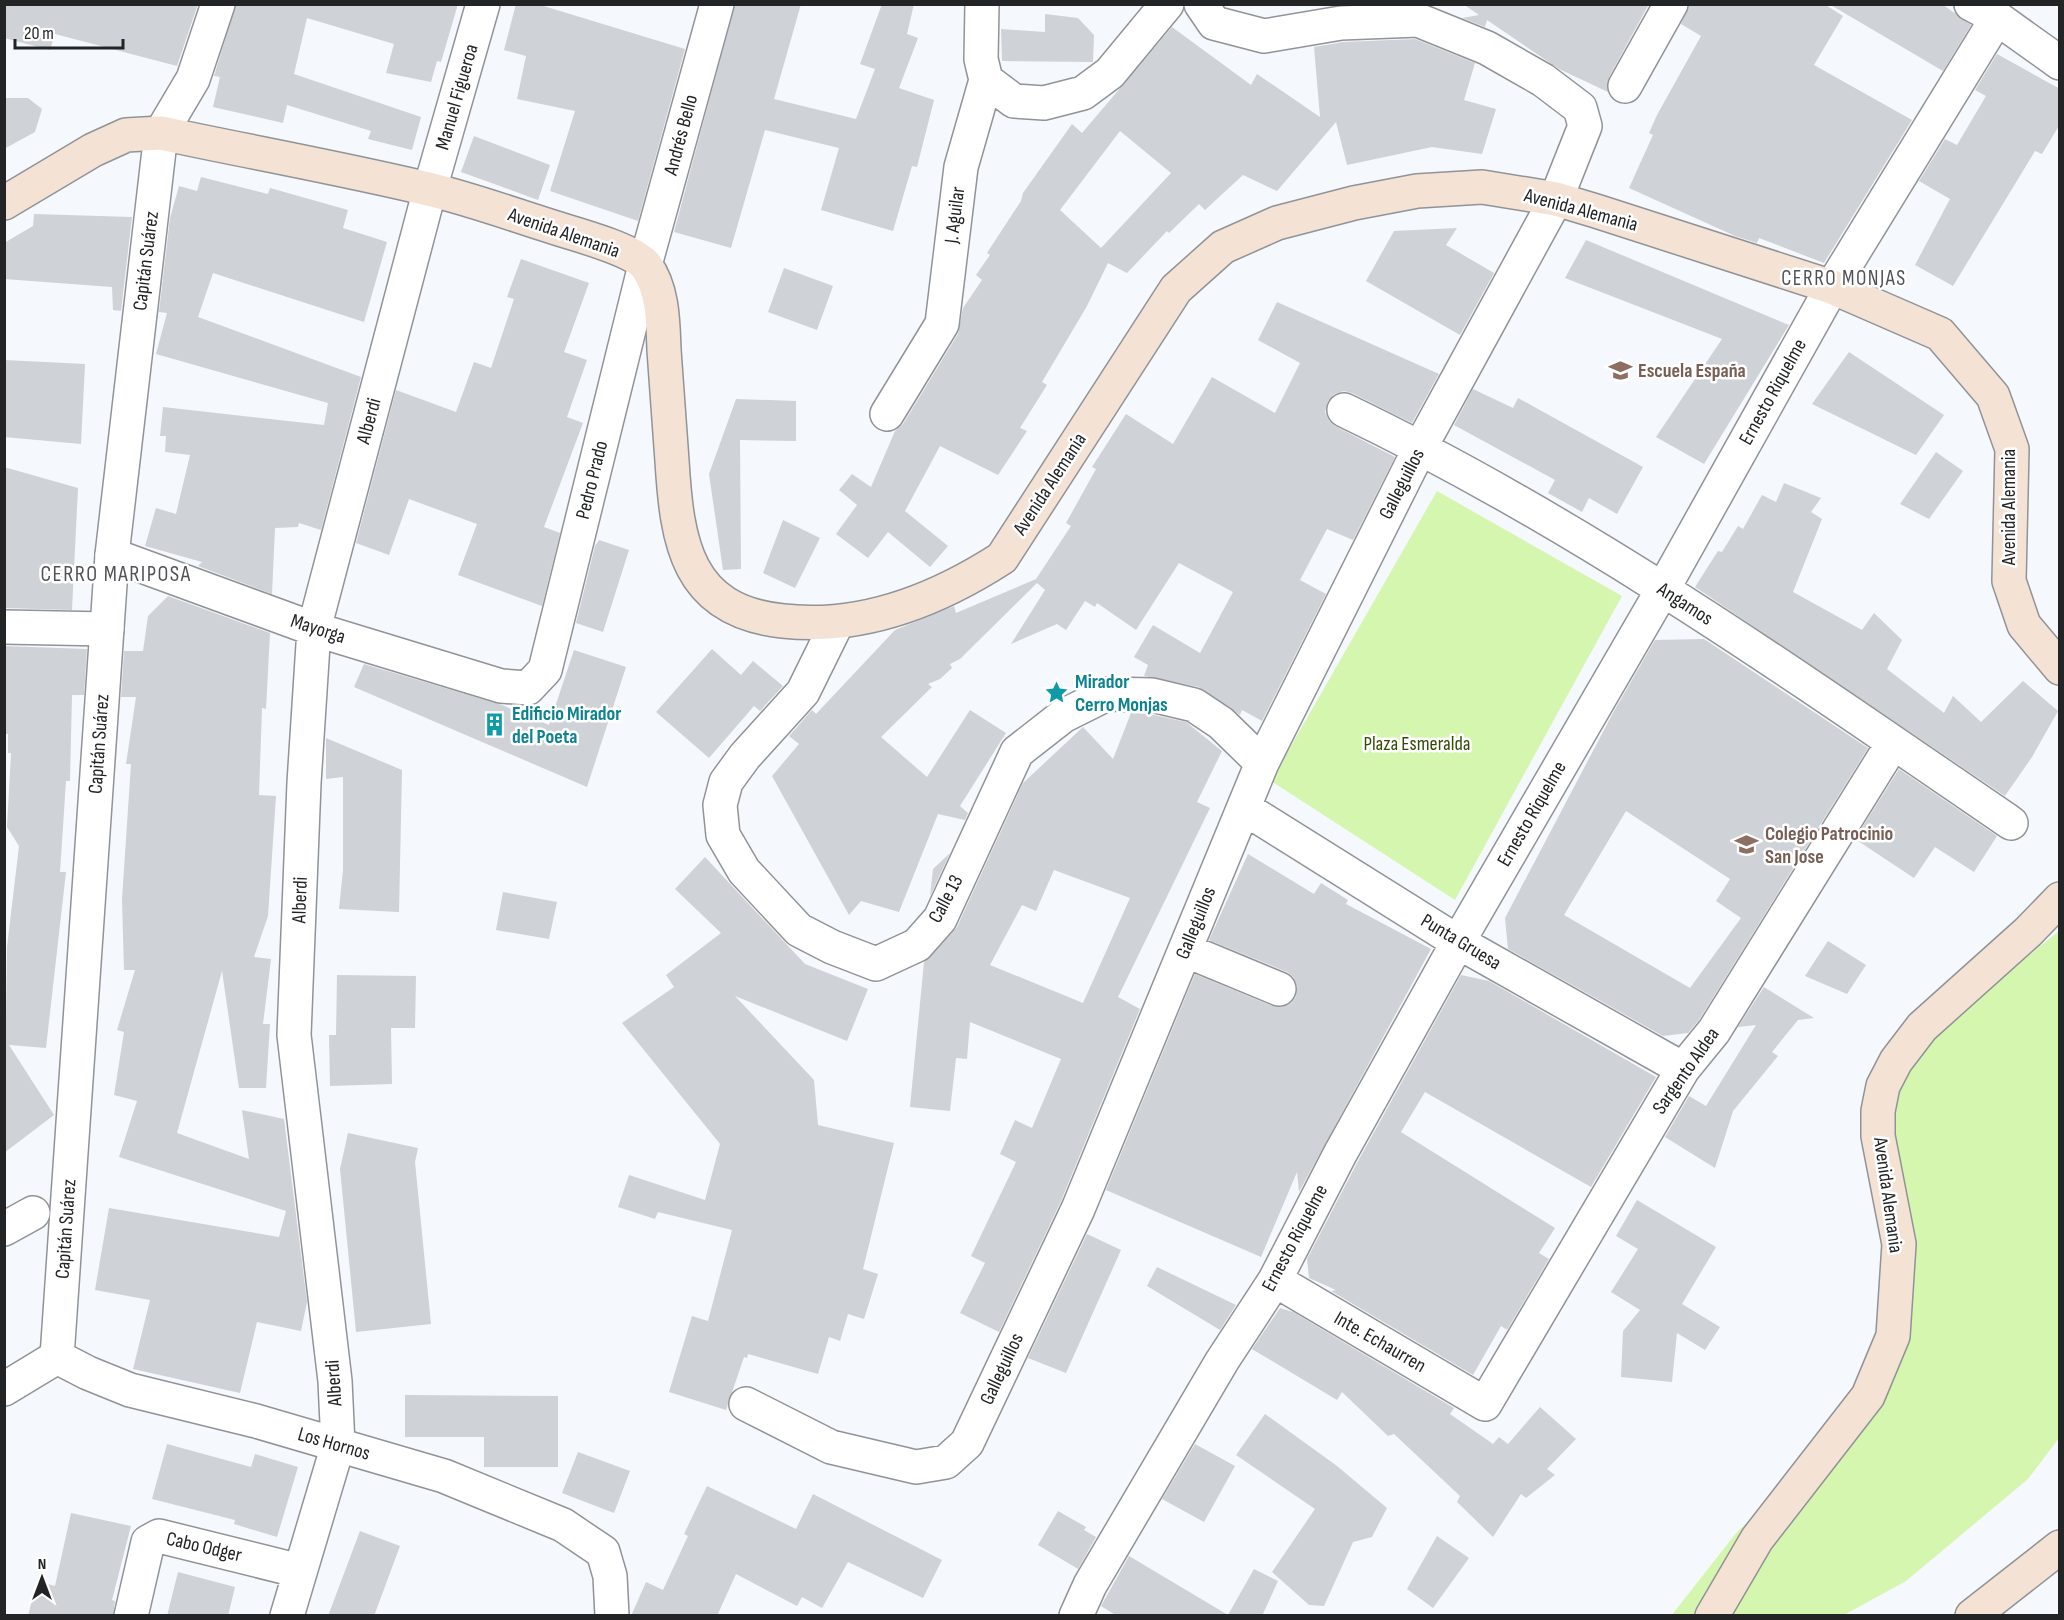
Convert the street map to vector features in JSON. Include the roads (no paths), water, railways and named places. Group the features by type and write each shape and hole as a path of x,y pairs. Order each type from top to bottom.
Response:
{"main road":[{"name":"Avenida Alemania","path":"4,203 93,150 126,135 161,133 430,189 610,245 645,265 662,306 675,517 685,554 704,585 729,607 757,619 837,623 883,613 927,599 965,582 1002,558 1176,289 1223,247 1277,223 1353,203 1417,191 1482,187 1556,199 1832,288 1940,334 1993,396 2012,449 2008,581 2024,625 2060,668"},
{"name":"Avenida Alemania","path":"1712,1616 1757,1539 1868,1396 1893,1336 1899,1244 1878,1136 1878,1111 1883,1086 1896,1061 1922,1027 2028,932 2060,899"},
{"path":"1972,1616 2060,1547"}],"street":[{"path":"161,133 193,79 218,4"},
{"name":"Manuel Figueroa","path":"430,189 483,4"},
{"name":"Andrés Bello","path":"645,265 717,4"},
{"name":"J. Aguilar","path":"887,414 942,324 961,167 986,80 981,59 982,4"},
{"path":"986,80 1014,101 1044,103 1083,93 1110,73 1167,4"},
{"name":"Galleguillos","path":"746,1404 831,1447 916,1467 946,1462 967,1443 1078,1209 1262,763 1421,446 1556,199 1585,126 1580,108 1543,80 1487,48 1418,20 1341,23 1264,36 1214,23 1201,4"},
{"path":"1625,86 1671,4"},
{"path":"1984,11 2060,63"},
{"name":"Ernesto Riquelme","path":"1076,1616 1090,1585 1222,1361 1275,1280 1340,1154 1458,942 1663,589 1984,11"},
{"name":"Capitán Suárez","path":"57,1357 112,555 161,133"},
{"name":"Alberdi","path":"287,1616 338,1444 335,1381 294,1035 304,783 314,629 430,189"},
{"name":"Pedro Prado","path":"528,688 545,670 645,265"},
{"name":"Angamos","path":"1344,410 1421,446 1663,589 2011,823"},
{"name":"Mayorga","path":"112,555 314,629 501,686 528,688"},
{"name":"Calle 13","path":"837,623 803,692 745,756 726,782 720,805 723,835 744,871 799,930 832,947 876,964 916,945 940,919 1017,752 1062,716 1107,694 1152,695 1194,705 1221,723 1262,763"},
{"path":"4,627 107,629"},
{"name":"Sargento Aldea","path":"1485,1404 1683,1069 1714,1031 1893,743"},
{"name":"Punta Gruesa","path":"1244,808 1458,942 1683,1069"},
{"path":"1185,950 1280,989"},
{"path":"4,1229 33,1213"},
{"name":"Inte. Echaurren","path":"1275,1280 1485,1404"},
{"path":"4,1389 57,1357"},
{"name":"Los Hornos","path":"57,1357 88,1374 130,1390 338,1444 444,1476 563,1525 603,1552 610,1576 612,1616"},
{"name":"Cabo Odger","path":"130,1616 148,1542 159,1536 300,1571"}],"place":[{"name":"Escuela España","path":"1620,371"},
{"name":"Mirador Cerro Monjas","path":"1057,693"},
{"name":"Edificio Mirador del Poeta","path":"494,725"},
{"name":"Colegio Patrocinio San Jose","path":"1747,845"}],"district":[{"name":"CERRO MONJAS","path":"1844,278"},
{"name":"CERRO MARIPOSA","path":"116,574"}],"park label":[{"name":"Plaza Esmeralda","path":"1417,744"}]}
